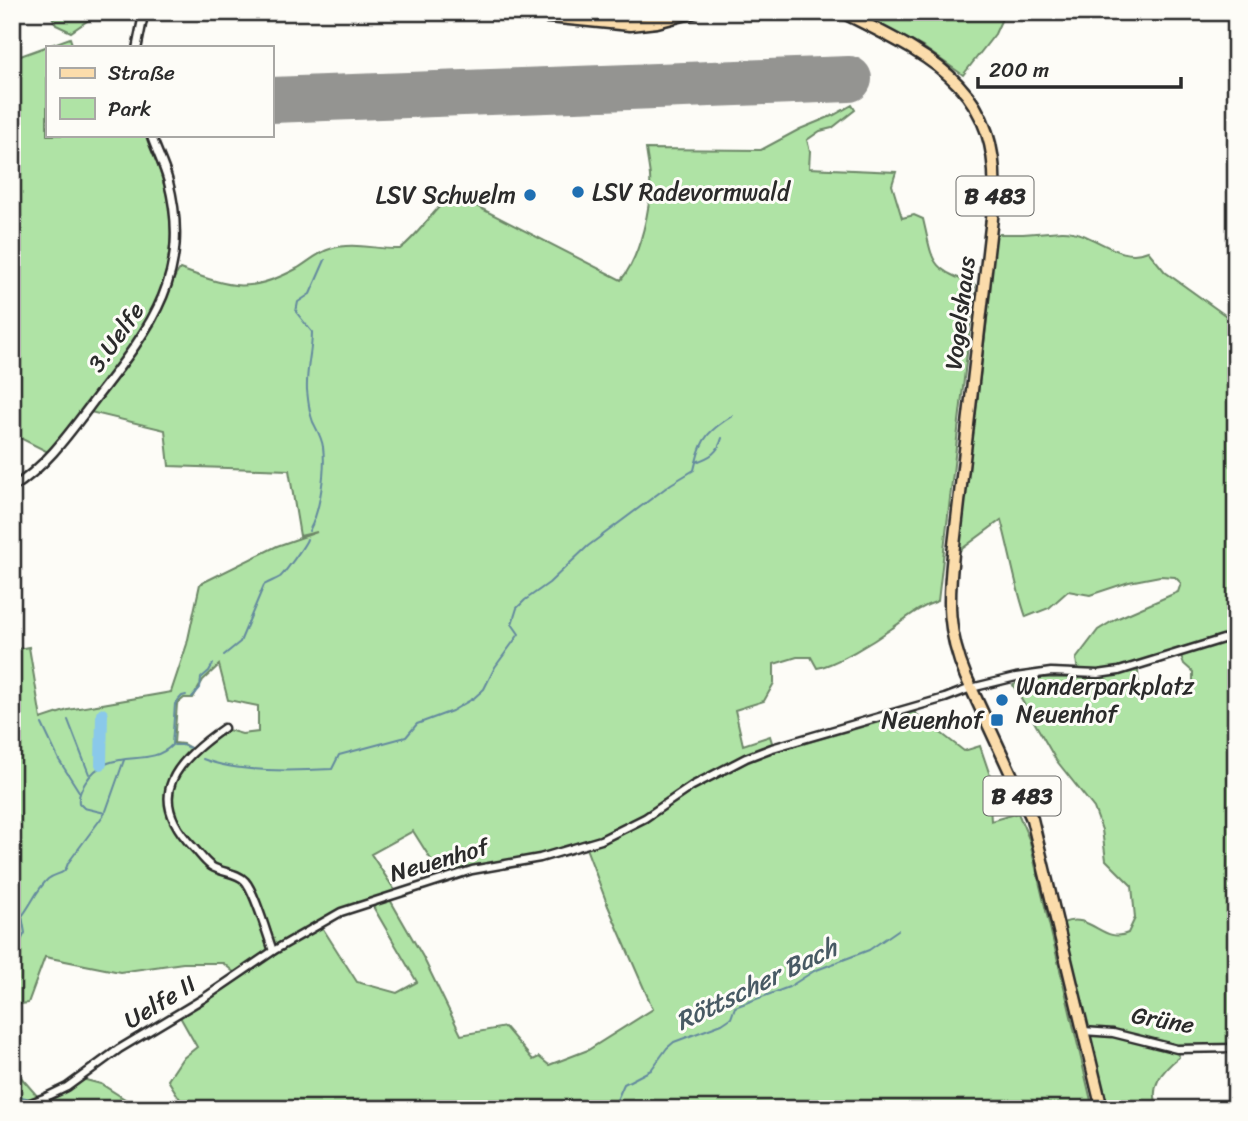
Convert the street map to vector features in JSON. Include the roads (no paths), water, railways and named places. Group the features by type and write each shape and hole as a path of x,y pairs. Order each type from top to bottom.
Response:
{"main road":[{"path":"497,12 630,25 657,22 695,12"},
{"name":"Vogelshaus","path":"842,12 907,44 951,75 974,105 992,149 995,169 994,201 948,599 954,644 971,688"},
{"name":"B 483","path":"971,688 1031,819 1102,1109"}],"street":[{"path":"137,46 144,12"},
{"name":"3.Uelfe","path":"12,488 46,460 65,438 143,337 164,296 174,261 175,225 167,178 151,136"},
{"name":"Neuenhof","path":"273,951 327,919 355,907 461,873 540,858 614,835 692,786 758,753 971,688 1041,673 1098,674 1119,671 1236,635"},
{"path":"224,728 183,764 169,784 169,806 179,832 208,863 244,880 253,895 273,951"},
{"name":"Uelfe II","path":"14,1109 68,1087 106,1057 204,998 273,951"},
{"name":"Grüne","path":"1083,1031 1113,1033 1177,1049 1236,1048"}],"waterway":[{"path":"309,531 319,502 324,456 322,440 313,422 307,394 312,332 296,312 298,302 310,294 325,260"},
{"path":"696,462 708,435 732,416"},
{"path":"203,759 249,769 332,769 339,755 406,737 417,724 452,711 474,698 484,689 495,667 519,634 512,624 517,608 549,583 588,546 694,470 696,462 713,454 722,438"},
{"path":"224,655 240,642 264,585 282,575 307,539"},
{"path":"192,697 200,688 201,678 213,664"},
{"path":"172,744 175,704 186,695"},
{"path":"101,764 102,714"},
{"path":"68,720 89,774"},
{"path":"42,724 59,760 80,793"},
{"path":"12,957 25,933 22,916 37,892 48,879 65,870 105,813 84,808 79,803 79,795 85,783 105,764 152,756 172,745"},
{"path":"174,745 190,748"},
{"path":"106,811 124,760"},
{"name":"Röttscher Bach","path":"613,1109 624,1084 651,1070 674,1042 722,1024 731,1018 735,1007 789,987 814,971 869,950 898,930"},
{"path":"12,1095 31,1099"},
{"path":"50,1103 73,1109"}],"place":[{"name":"LSV Radevormwald","path":"578,192"},
{"name":"LSV Schwelm","path":"530,195"},
{"name":"Wanderparkplatz Neuenhof","path":"1002,700"},
{"name":"Neuenhof","path":"997,720"}]}
